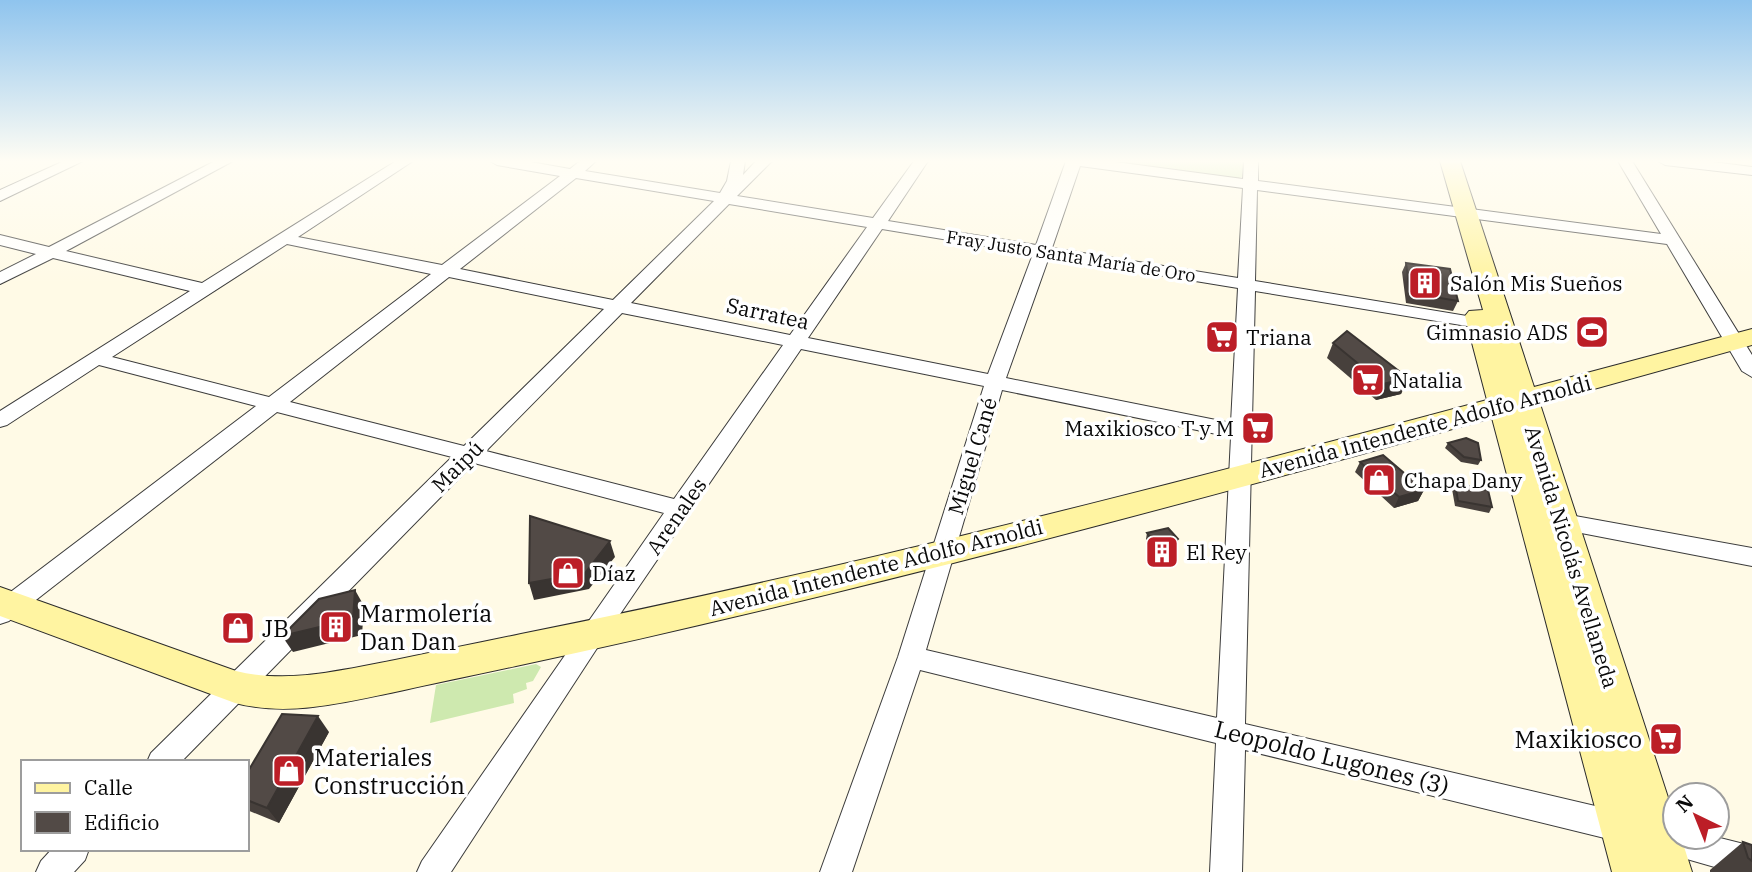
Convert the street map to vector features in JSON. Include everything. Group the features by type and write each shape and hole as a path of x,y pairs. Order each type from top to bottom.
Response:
{"main road":[{"name":"Avenida Nicolás Avellaneda","path":"1453,202 1547,518 1662,862"},
{"name":"Avenida Nicolás Avellaneda","path":"1456,202 1479,323 1513,402"},
{"name":"Avenida Intendente Adolfo Arnoldi","path":"4,607 234,687 263,694 320,691 592,635 944,552 1240,477 1513,402 1747,355"},
{"name":"Avenida Nicolás Avellaneda","path":"1547,518 1621,827 1662,862"}],"street":[{"path":"0,279 149,202"},
{"path":"0,420 343,202"},
{"path":"4,607 274,405 536,202"},
{"name":"Maipú","path":"163,760 723,202"},
{"name":"Fray Justo Santa María de Oro","path":"735,202 1479,323"},
{"name":"Arenales","path":"433,872 592,635 893,202"},
{"name":"Miguel Cané","path":"836,872 911,657 995,382 1060,202"},
{"path":"1226,872 1249,202"},
{"path":"1379,202 1673,240"},
{"path":"1650,202 1747,355"},
{"name":"Sarratea","path":"285,239 1241,432"},
{"path":"0,240 205,289"},
{"path":"97,359 682,509"},
{"path":"1547,518 1752,557"},
{"name":"Leopoldo Lugones (3)","path":"911,657 1621,827"},
{"path":"52,872 72,851"},
{"path":"1662,862 1752,862"}],"green space":[{"path":"536,664 541,667 533,681 526,683 527,689 513,694 514,703 430,723 436,685"}],"building":[{"path":"1406,263 1450,269 1458,301 1410,293"},
{"path":"1347,331 1408,378 1383,384 1333,343"},
{"path":"1466,438 1478,443 1481,460 1464,457 1448,443"},
{"path":"1383,455 1424,490 1399,497 1360,462"},
{"path":"1455,483 1488,490 1492,507 1458,501"},
{"name":"Díaz","path":"530,516 610,541 585,573 529,583"},
{"name":"El Rey","path":"1168,528 1178,539 1162,554 1147,533"},
{"path":"355,590 353,619 282,636 319,599"},
{"path":"282,714 318,716 267,808 248,800 248,771"},
{"path":"1743,842 1752,845 1752,861 1748,858"}],"place":[{"name":"Salón Mis Sueños","path":"1425,283"},
{"name":"Gimnasio ADS","path":"1592,332"},
{"name":"Triana","path":"1222,337"},
{"name":"Natalia","path":"1368,380"},
{"name":"Maxikiosco T y M","path":"1258,428"},
{"name":"Chapa Dany","path":"1379,480"},
{"name":"El Rey","path":"1162,552"},
{"name":"Díaz","path":"568,573"},
{"name":"Marmolería Dan Dan","path":"336,627"},
{"name":"JB","path":"238,628"},
{"name":"Maxikiosco","path":"1666,739"},
{"name":"Materiales Construcción","path":"289,771"}]}
